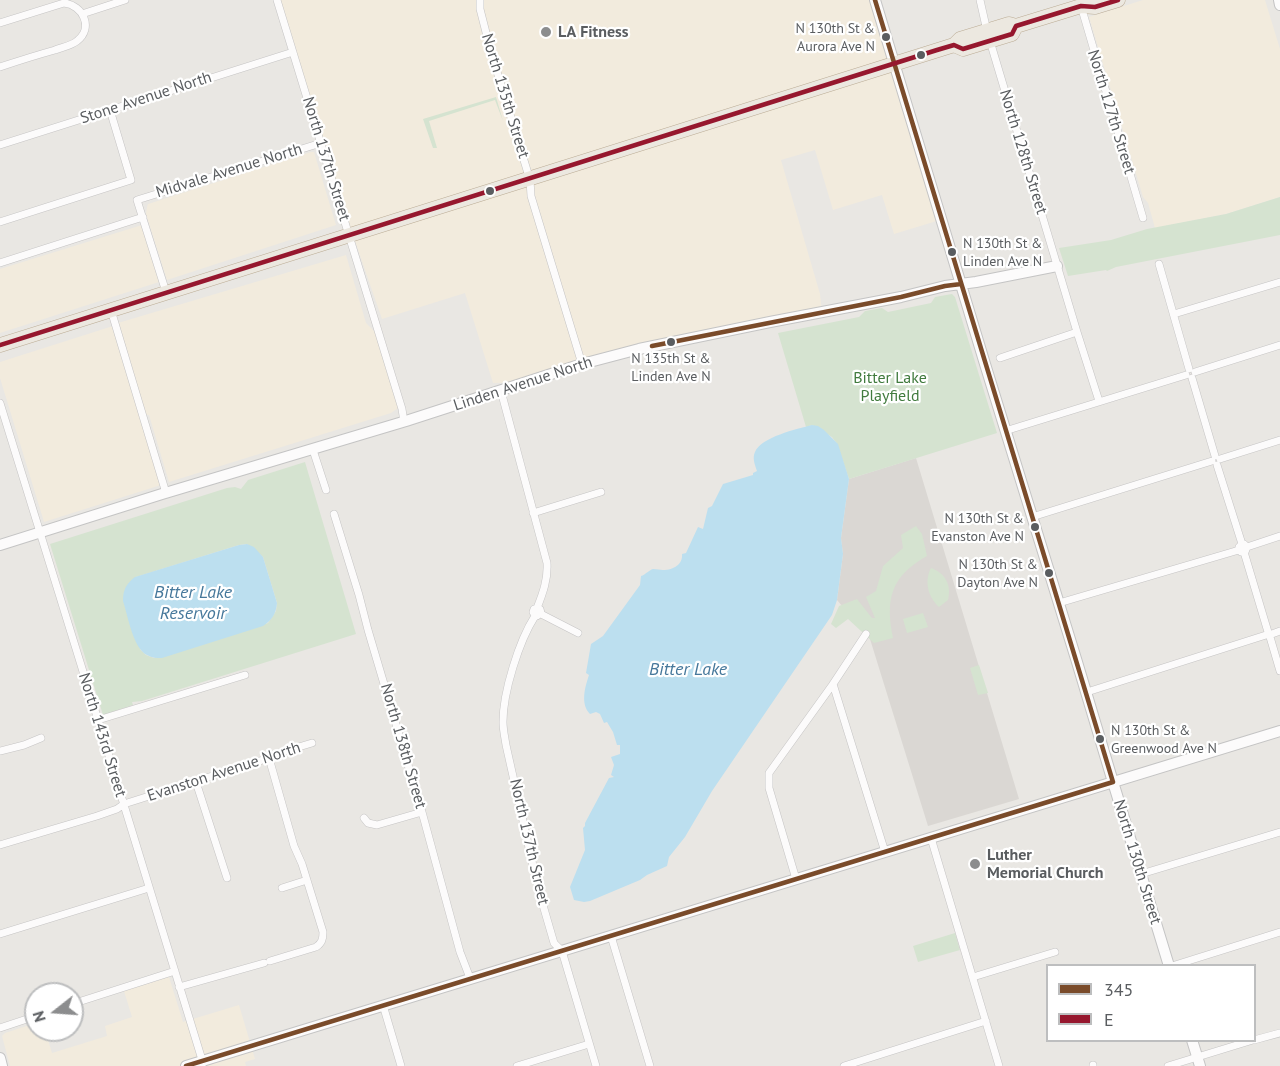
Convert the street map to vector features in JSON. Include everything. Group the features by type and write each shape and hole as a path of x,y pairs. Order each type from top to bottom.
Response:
{"highway":[{"path":"0,345 954,45 960,39 988,36 1009,24 1017,26 1085,3 1095,7 1118,0"}],"main road":[{"name":"North 130th Street","path":"875,0 1005,431 1170,964"},
{"path":"1279,0 1280,5"},
{"name":"Linden Avenue North","path":"0,546 166,493 404,422 582,364 639,349 901,297 924,290 1057,266"},
{"path":"186,1066 203,1064 470,978 1280,732"},
{"path":"1192,1042 1198,1062"},
{"path":"0,1058 2,1066"}],"street":[{"path":"82,14 125,0"},
{"name":"North 137th Street","path":"277,0 402,409 404,422"},
{"name":"North 135th Street","path":"480,0 480,9 491,52 530,180 531,196 582,364"},
{"name":"North 128th Street","path":"980,0 988,36 1099,401"},
{"path":"0,23 63,3 76,7 82,14 85,27 82,36 72,44 0,67"},
{"name":"North 127th Street","path":"1085,3 1143,218"},
{"name":"Stone Avenue North","path":"0,145 293,52"},
{"path":"0,222 131,180 110,110"},
{"name":"Midvale Avenue North","path":"0,263 143,217 137,200 321,143"},
{"path":"143,217 166,292"},
{"path":"1159,264 1280,671"},
{"path":"1174,314 1280,282"},
{"path":"111,310 166,493"},
{"path":"1000,358 1077,332"},
{"path":"1005,431 1280,345"},
{"name":"North 137th Street","path":"501,391 546,556 548,572 538,612 526,630 516,658 503,722 510,767 518,793 538,888 554,943 562,951 596,1066"},
{"name":"North 143rd Street","path":"0,404 203,1064"},
{"path":"1032,517 1280,441"},
{"path":"314,450 326,490"},
{"path":"533,513 602,492"},
{"name":"North 138th Street","path":"334,514 355,579 458,943 470,978"},
{"path":"1059,603 1280,536"},
{"path":"538,612 578,633"},
{"path":"1087,692 1280,631"},
{"path":"796,879 769,788 768,777 834,684 866,634"},
{"path":"98,720 245,675"},
{"path":"834,684 885,852"},
{"path":"0,751 24,746 41,738"},
{"name":"Evanston Avenue North","path":"0,845 97,816 117,809 123,804 312,743"},
{"path":"179,987 316,947 321,942 323,932 294,846 269,758"},
{"path":"196,782 227,878"},
{"path":"364,818 368,823 377,825 422,812"},
{"path":"1141,874 1280,832"},
{"path":"931,838 999,1066"},
{"path":"282,888 307,880"},
{"path":"0,934 149,888"},
{"path":"1177,964 1280,932"},
{"path":"611,936 650,1066"},
{"path":"973,977 1055,952"},
{"path":"84,1000 175,971"},
{"path":"383,1005 401,1066"},
{"path":"0,1028 24,1020"},
{"path":"844,1066 986,1021"},
{"path":"1256,1039 1280,1033"},
{"path":"1168,1066 1198,1062 1249,1042"},
{"path":"517,1066 590,1044"}],"shaded area":[{"path":"277,0 875,0 940,220 894,234 882,195 833,210 815,150 781,160 820,294 822,312 774,321 526,382 493,383 465,293 382,319 321,143"},
{"path":"1143,0 1265,0 1280,49 1280,197 1226,214 1155,228 1148,203 1143,197 1089,17"},
{"path":"314,152 336,225 167,280 146,214 148,204"},
{"path":"142,225 159,282 0,333 0,269"},
{"path":"346,255 366,323 375,332 398,408 391,413 169,482 118,323"},
{"path":"113,326 161,485 44,522 0,378 0,362"},
{"path":"916,458 1019,799 928,826 870,639 837,600 843,554 841,538 849,479"},
{"path":"169,977 183,1022 239,1005 255,1059 245,1062 246,1066 10,1066 2,1036 5,1033 24,1027 24,1042 49,1042 52,1053 107,1036 105,1026 132,1017 124,991"}],"green space":[{"path":"496,97 503,121 495,100 429,121 437,148 433,148 423,119"},
{"path":"1280,197 1280,235 1116,267 1107,271 1068,276 1059,248 1111,240 1147,229 1226,214"},
{"name":"Bitter Lake Playfield","path":"952,294 955,297 997,433 849,479 837,444 832,437 812,425 806,427 778,333 859,317 865,311 882,308 888,312 931,303 935,297"},
{"path":"305,462 356,634 142,701 132,702 133,705 103,715 50,544 227,488 241,489 248,480","holes":["247,544 263,557 277,603 276,611 268,623 154,658 146,655 140,649 136,577 239,545"]},
{"path":"916,526 922,534 927,556 898,580 891,600 893,638 874,643 848,619 836,628 831,624 839,606 857,599 872,618 875,618 866,597 876,591 883,566 903,548 901,535"},
{"path":"931,568 944,576 949,589 948,600 939,607 932,599 928,589"},
{"path":"923,613 928,627 907,633 903,619"},
{"path":"979,665 988,693 978,695 970,668"},
{"path":"955,933 960,950 918,962 913,946"}],"water":[{"name":"Bitter Lake","path":"812,425 824,430 838,444 849,479 841,538 843,554 837,600 832,615 712,791 685,837 669,857 667,866 590,901 574,900 570,887 585,850 583,828 609,778 614,777 611,775 614,765 611,757 620,754 620,745 617,745 607,722 604,723 600,714 596,712 590,714 585,705 585,690 589,675 586,673 591,644 603,636 640,585 641,576 653,569 674,568 679,563 698,527 703,529 708,508 712,506 723,484 753,475 757,471 754,462 755,452 764,442 780,434"},
{"name":"Bitter Lake Reservoir","path":"247,544 254,547 263,557 277,603 275,614 269,621 263,626 162,658 151,657 142,651 135,639 123,601 124,590 129,582 135,577"}],"transit line":[{"name":"345","path":"875,0 1113,782"},
{"name":"E","path":"0,345 937,50 954,45 963,49 1012,34 1016,26 1081,6 1095,7 1118,0"},
{"name":"345","path":"652,346 961,284"},
{"name":"345","path":"186,1066 1113,782"}],"place":[{"name":"LA Fitness","path":"546,32"},
{"name":"N 130th St & Aurora Ave N","path":"886,37"},
{"name":"N 130th St & Linden Ave N","path":"952,252"},
{"name":"N 135th St & Linden Ave N","path":"671,342"},
{"name":"N 130th St & Evanston Ave N","path":"1035,527"},
{"name":"N 130th St & Dayton Ave N","path":"1049,573"},
{"name":"N 130th St & Greenwood Ave N","path":"1100,739"},
{"name":"Luther Memorial Church","path":"975,864"}]}
